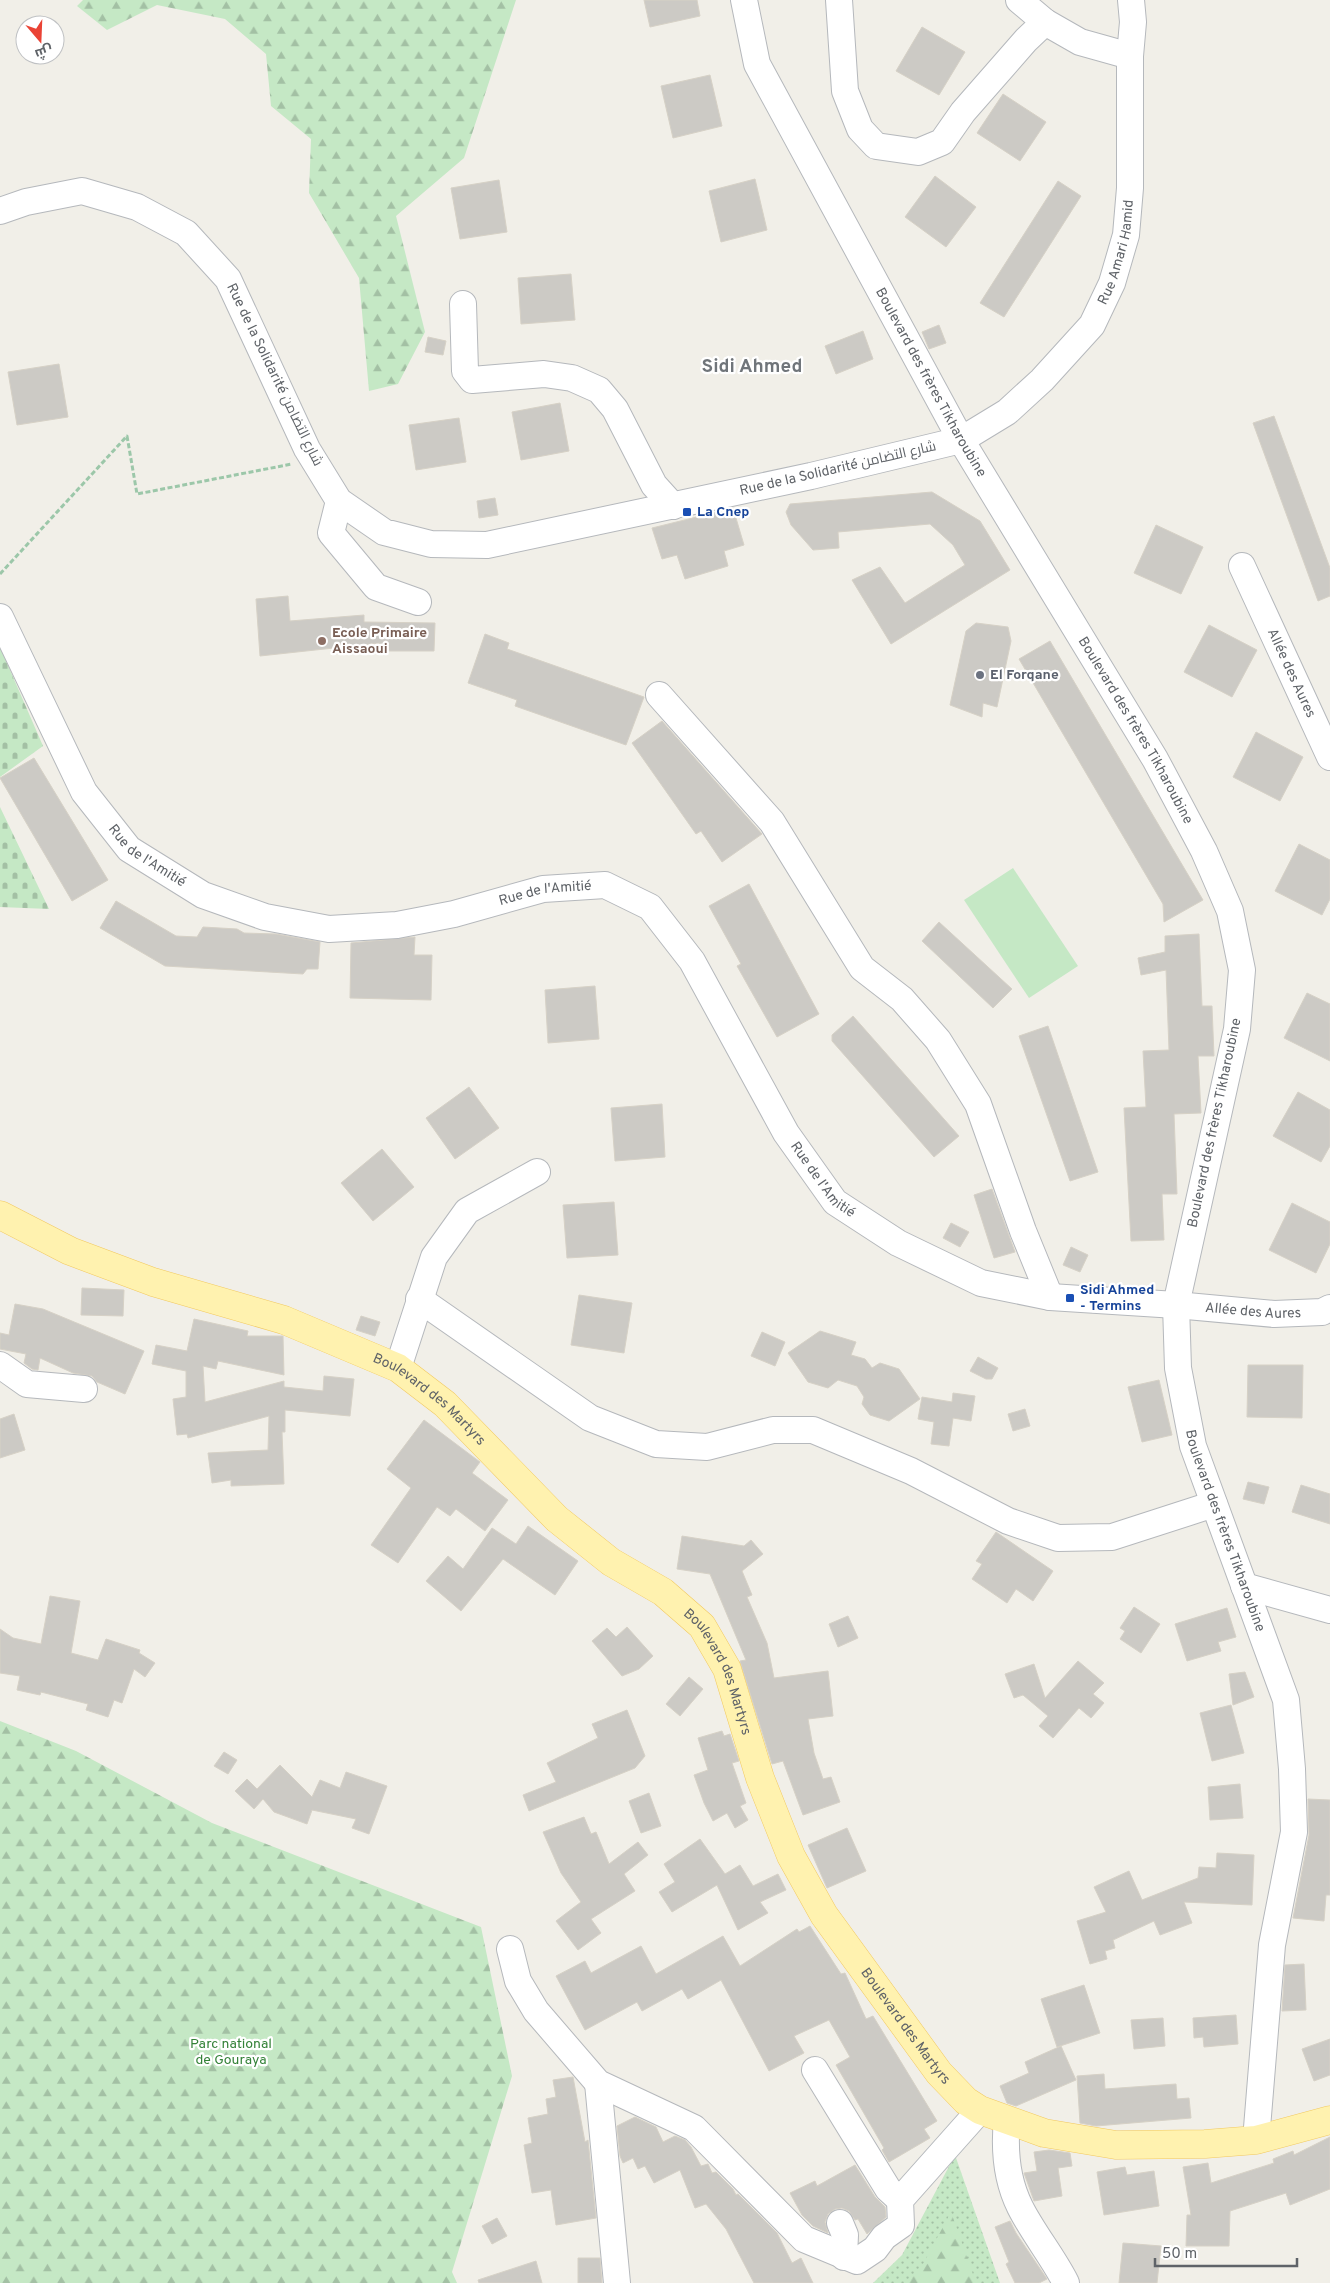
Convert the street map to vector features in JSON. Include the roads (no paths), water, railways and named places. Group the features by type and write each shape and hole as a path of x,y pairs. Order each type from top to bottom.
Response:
{"main road":[{"name":"Boulevard des Martyrs","path":"0,1215 70,1251 153,1282 284,1320 398,1368 444,1404 557,1520 611,1562 663,1592 702,1626 727,1669 760,1778 791,1856 824,1915 939,2073 966,2101 980,2110 1044,2133 1116,2145 1204,2144 1256,2140 1330,2120"}],"street":[{"name":"Boulevard des frères Tikharoubine","path":"744,0 758,64 961,440 1155,759 1204,851 1230,911 1242,970 1236,1029 1176,1305 1178,1368 1193,1446 1286,1700 1292,1769 1294,1832 1272,1945 1256,2140"},
{"path":"839,0 845,91 860,129 876,146 918,152 942,142 963,112 1026,40 1045,22"},
{"path":"1019,0 1045,22 1080,42 1130,56"},
{"name":"Rue Amari Hamid","path":"961,440 1007,412 1042,380 1092,325 1112,283 1127,226 1130,188 1130,56 1133,22 1131,0"},
{"name":"Rue de la Solidarité شارع التضامن","path":"0,211 26,202 82,191 137,207 186,233 228,279 314,460 339,501 384,532 432,544 487,545 811,476 961,440"},
{"path":"463,304 465,371 472,380 544,374 572,378 599,390 615,409 654,485 673,506"},
{"path":"339,501 331,533 376,587 418,602"},
{"name":"Allée des Aures","path":"1242,566 1330,757"},
{"name":"Rue de l'Amitié","path":"0,617 84,792 129,848 202,895 265,917 329,929 397,925 454,914 543,889 605,885 650,907 692,961 786,1133 835,1202 898,1243 981,1283 1050,1297 1176,1305"},
{"path":"659,695 772,822 862,968 902,999 938,1040 978,1104 1023,1231 1050,1297"},
{"path":"398,1368 434,1257 467,1211 537,1172"},
{"path":"420,1299 590,1418 656,1444 706,1447 773,1430 813,1430 911,1471 1008,1520 1058,1538 1112,1537 1214,1504"},
{"name":"Allée des Aures","path":"1176,1305 1274,1314 1322,1312 1330,1308"},
{"path":"0,1365 27,1384 84,1389"},
{"path":"1244,1586 1330,1610"},
{"path":"510,1949 518,1981 536,2010 598,2084 694,2128 804,2239 844,2257 857,2261 865,2257 900,2224 900,2200 980,2110"},
{"path":"815,2070 888,2189 900,2200"},
{"path":"598,2084 617,2283"},
{"path":"1007,2120 1004,2147 1006,2164 1017,2200 1066,2283"},
{"path":"840,2223 845,2235 844,2257"}],"place":[{"name":"La Cnep","path":"687,512"},
{"name":"Ecole Primaire Aissaoui","path":"322,641"},
{"name":"El Forqane","path":"980,675"},
{"name":"Sidi Ahmed - Termins","path":"1070,1298"}],"district":[{"name":"Sidi Ahmed","path":"752,367"}],"park label":[{"name":"Parc national de Gouraya","path":"231,2052"}]}
